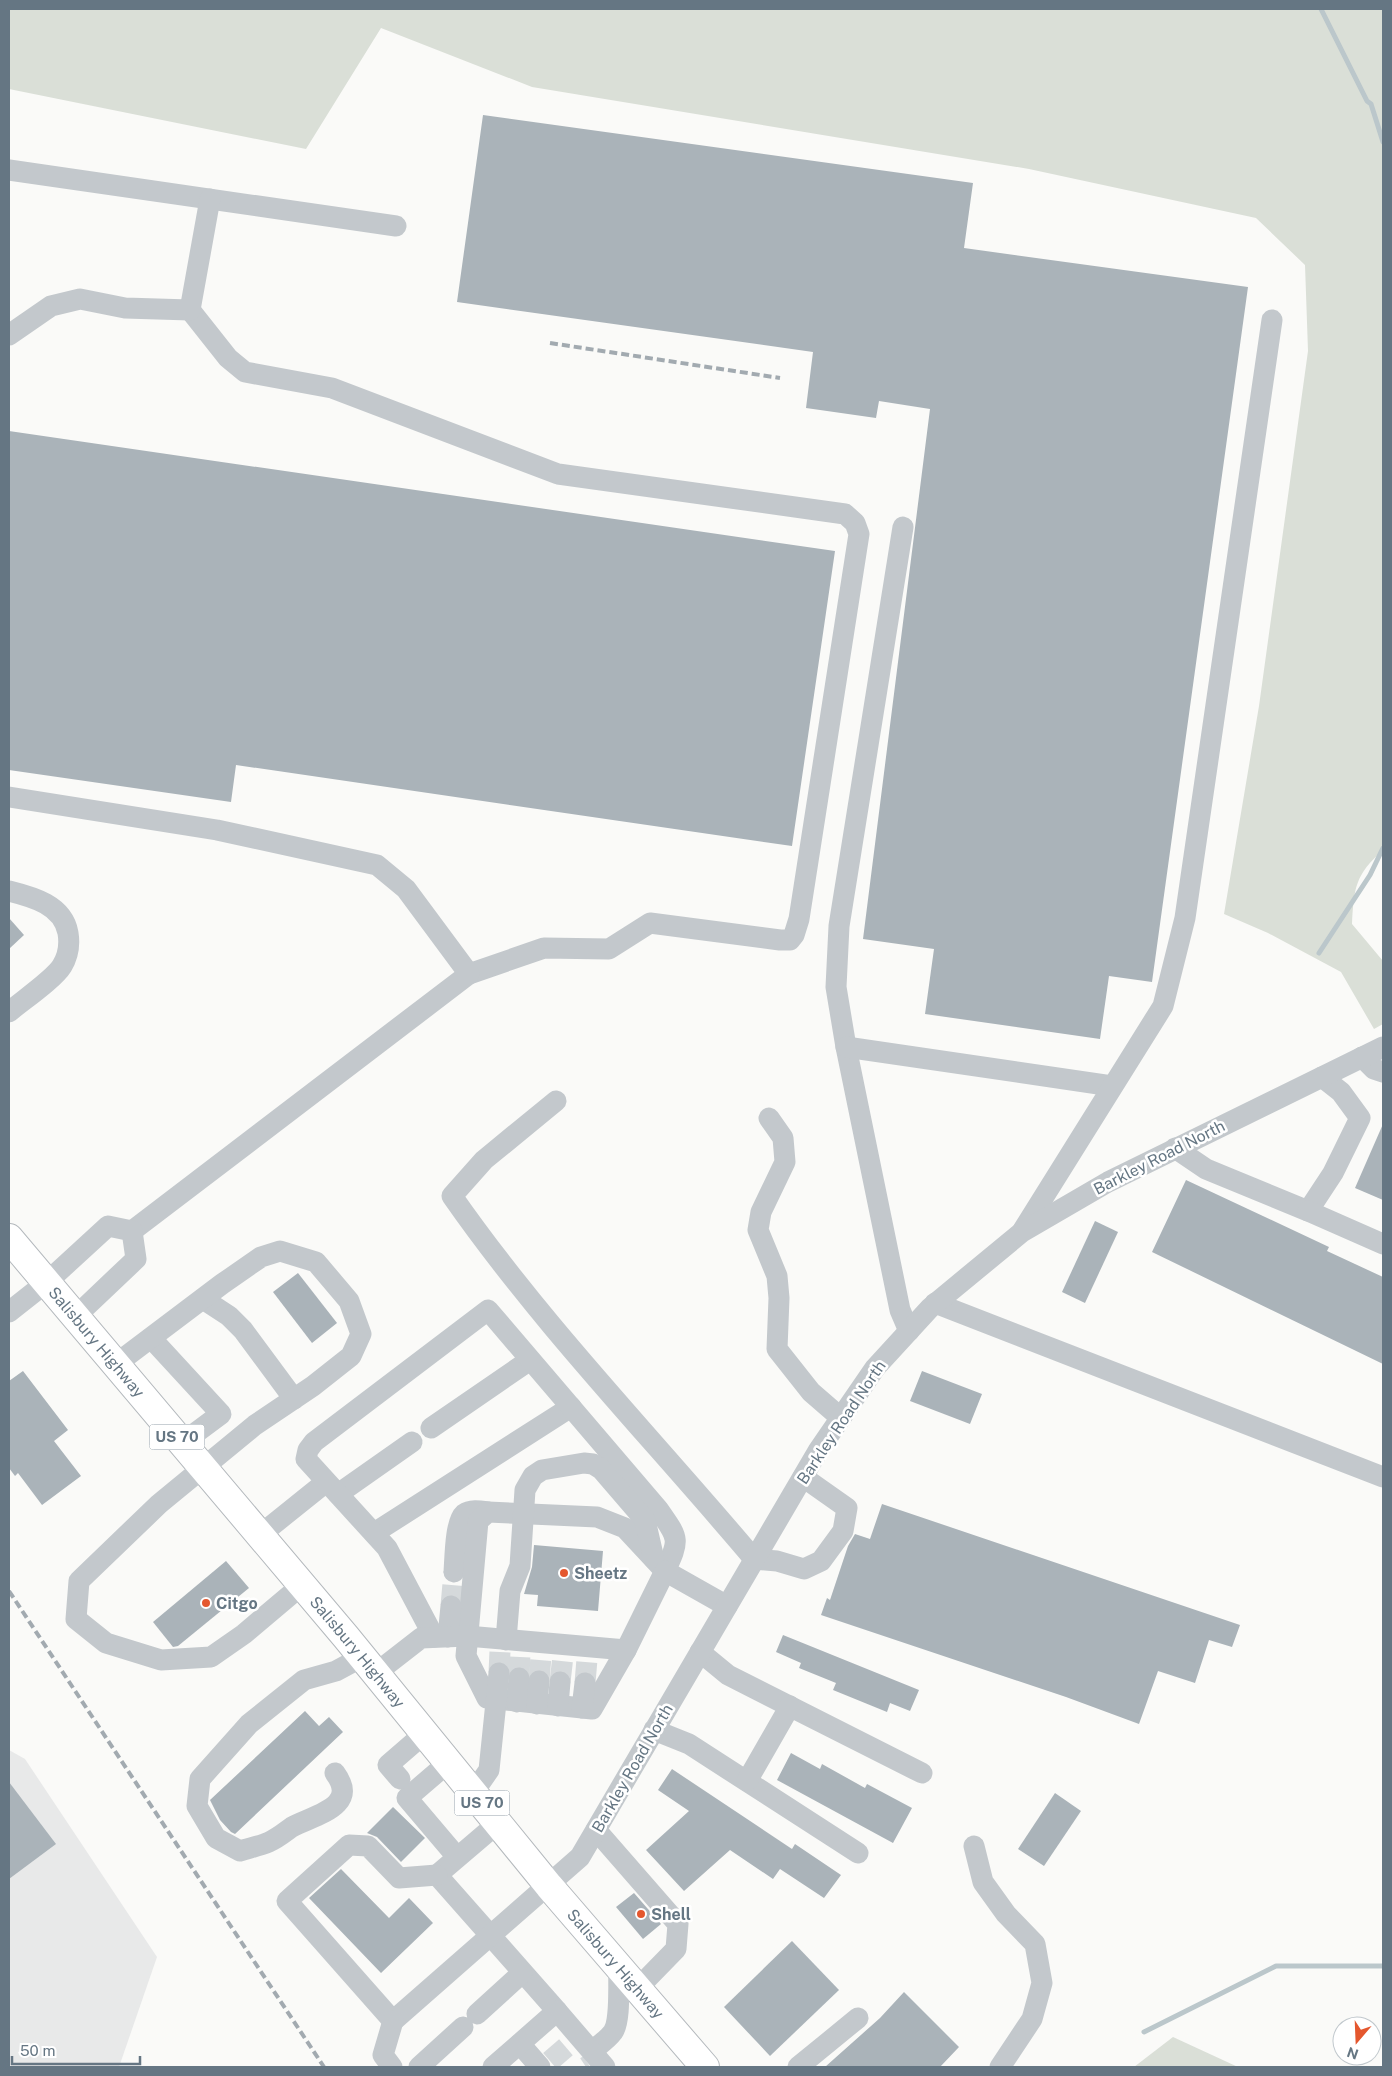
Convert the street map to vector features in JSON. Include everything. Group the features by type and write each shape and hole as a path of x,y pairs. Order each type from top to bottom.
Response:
{"highway":[{"name":"Salisbury Highway","path":"9,1238 369,1665 549,1886 705,2067"},
{"path":"667,2024 681,2067"}],"street":[{"path":"9,170 396,226"},
{"path":"9,1312 47,1282 108,1226 132,1231 468,974 544,948 609,949 650,923 790,940 794,935 801,909 859,534 855,523 845,514 558,474 332,388 245,372 228,358 190,310 210,199"},
{"path":"9,335 51,306 80,299 125,308 190,310"},
{"path":"1022,1232 1163,1006 1185,918 1272,320"},
{"path":"903,527 839,926 836,986 846,1047 900,1310 909,1331"},
{"path":"9,797 216,830 377,865 406,889 468,974"},
{"path":"9,891 30,896 52,907 66,923 70,945 61,967 9,1012"},
{"path":"846,1047 1112,1086"},
{"name":"Barkley Road North","path":"393,2021 580,1857 803,1477 875,1368 935,1303 1022,1232 1108,1182 1383,1047"},
{"path":"1362,1057 1374,1069 1383,1072"},
{"path":"1308,1211 1332,1172 1360,1118 1341,1092 1322,1077"},
{"path":"556,1101 484,1160 452,1196 473,1226 551,1324 754,1559 777,1561 804,1568 821,1561 843,1531 848,1508 803,1477"},
{"path":"769,1118 783,1138 785,1162 761,1212 758,1230 777,1276 779,1298 777,1349 811,1392 841,1418"},
{"path":"1175,1148 1206,1169 1383,1244"},
{"path":"76,1316 136,1259 132,1231"},
{"path":"116,1364 261,1257 280,1251 316,1262 349,1301 361,1334 351,1356 240,1438 159,1504 79,1581 76,1619 106,1643 161,1660 211,1657 244,1634 302,1585"},
{"path":"203,1299 229,1316 243,1330 294,1399"},
{"path":"935,1303 1113,1370 1268,1434 1383,1478"},
{"path":"488,1310 571,1407 658,1509 674,1532 676,1548 660,1565 626,1650 592,1709 487,1698 466,1656 450,1637 387,1548 306,1459 308,1450 314,1442 488,1310"},
{"path":"151,1338 221,1414 240,1438"},
{"path":"432,1428 530,1360"},
{"path":"374,1533 571,1407"},
{"path":"182,1443 221,1414"},
{"path":"260,1535 332,1488 412,1442"},
{"path":"510,1645 510,1591 520,1566 525,1490 533,1476 542,1470 584,1463 594,1464 645,1520 660,1565"},
{"path":"454,1572 459,1521 465,1514 473,1511 597,1517 625,1528 660,1565 727,1606"},
{"path":"450,1637 478,1521 488,1512"},
{"path":"450,1637 451,1606"},
{"path":"335,1773 342,1782 342,1794 330,1811 293,1827 269,1842 240,1851 216,1838 197,1806 200,1779 249,1724 304,1680 336,1671 369,1665 421,1638 450,1637 542,1650 587,1653 626,1650"},
{"path":"700,1652 728,1675 922,1774"},
{"path":"473,1793 489,1770 527,1703 529,1679 527,1703"},
{"path":"582,1708 584,1684"},
{"path":"747,1781 790,1706"},
{"path":"654,1730 689,1744 858,1852"},
{"path":"400,1779 388,1765 425,1733"},
{"path":"448,1762 407,1798 457,1858"},
{"path":"392,2067 383,2056 393,2021 288,1901 349,1846 368,1846 399,1878 437,1875 498,1823"},
{"path":"596,1830 678,1924 676,1949 637,1989"},
{"path":"974,1846 983,1882 1006,1914 1034,1944 1042,1983 1032,2019 1000,2067"},
{"path":"437,1875 557,2011 589,2054 612,2033 618,2019 619,1969"},
{"path":"419,2067 522,1973"},
{"path":"493,2067 557,2011"},
{"path":"798,2067 858,2018"},
{"path":"520,2044 545,2065"}],"shaded area":[{"path":"9,9 1383,9 1383,850 1361,875 1355,891 1352,924 1383,961 1383,1024 1374,1029 1341,972 1268,933 1224,914 1259,706 1308,351 1305,265 1256,218 1029,169 532,87 381,28 306,149 9,89"},
{"path":"9,1750 25,1759 157,1957 119,2067 9,2067"},
{"path":"1173,2037 1238,2067 1134,2067"}],"building":[{"path":"483,115 973,183 964,248 1248,287 1152,982 1109,976 1100,1039 925,1014 934,949 863,939 930,409 879,401 876,418 806,408 813,352 457,302"},
{"path":"9,431 835,551 792,846 236,765 231,802 9,770"},
{"path":"9,918 24,935 9,949"},
{"path":"1383,1124 1383,1200 1355,1188"},
{"path":"1186,1180 1329,1247 1327,1251 1383,1277 1383,1364 1152,1252"},
{"path":"1095,1221 1118,1232 1085,1303 1062,1292"},
{"path":"298,1273 337,1323 312,1343 273,1292"},
{"path":"23,1371 68,1430 54,1441 81,1476 42,1505 18,1473 15,1476 9,1468 9,1381"},
{"path":"922,1371 982,1394 970,1424 910,1401"},
{"path":"882,1504 1240,1625 1232,1647 1209,1640 1195,1683 1158,1671 1139,1724 1066,1697 821,1615 827,1598 830,1600 848,1546 855,1534 870,1539"},
{"name":"Sheetz","path":"534,1545 603,1551 598,1611 537,1606 538,1595 524,1594 532,1567"},
{"path":"226,1561 249,1588 178,1646 173,1647 153,1622"},
{"path":"783,1635 919,1690 910,1711 890,1703 887,1712 833,1690 836,1683 799,1668 801,1663 776,1652"},
{"path":"305,1711 319,1726 329,1717 343,1732 235,1834 231,1832 220,1820 210,1800"},
{"path":"791,1753 820,1769 822,1764 865,1788 867,1784 912,1808 893,1843 777,1780"},
{"path":"672,1769 792,1849 795,1844 841,1875 824,1898 780,1869 773,1879 730,1850 684,1891 646,1850 689,1811 658,1790"},
{"path":"9,1782 56,1844 9,1879"},
{"path":"1055,1793 1081,1811 1044,1866 1018,1849"},
{"path":"393,1807 425,1838 401,1862 377,1837 367,1833"},
{"path":"341,1869 389,1918 409,1898 433,1923 381,1973 309,1898"},
{"path":"634,1893 661,1924 643,1939 616,1907"},
{"path":"792,1941 839,1990 770,2056 724,2007"},
{"path":"904,1992 959,2047 940,2067 825,2067 880,2018"}],"waterway":[{"path":"1321,9 1367,101 1371,104 1383,142"},
{"path":"1319,953 1370,875 1383,848"},
{"path":"1144,2032 1276,1966 1383,1966"}],"tunnel":[{"path":"451,1606 454,1572"},
{"path":"499,1673 500,1651"},
{"path":"519,1678 520,1653"},
{"path":"539,1681 541,1656"},
{"path":"560,1682 563,1656"},
{"path":"585,1683 587,1659"},
{"path":"550,2061 571,2043"}],"railway":[{"path":"550,343 780,378"},
{"path":"9,1591 324,2067"}],"place":[{"name":"Sheetz","path":"564,1573"},
{"name":"Citgo","path":"206,1603"},
{"name":"Shell","path":"641,1914"}]}
